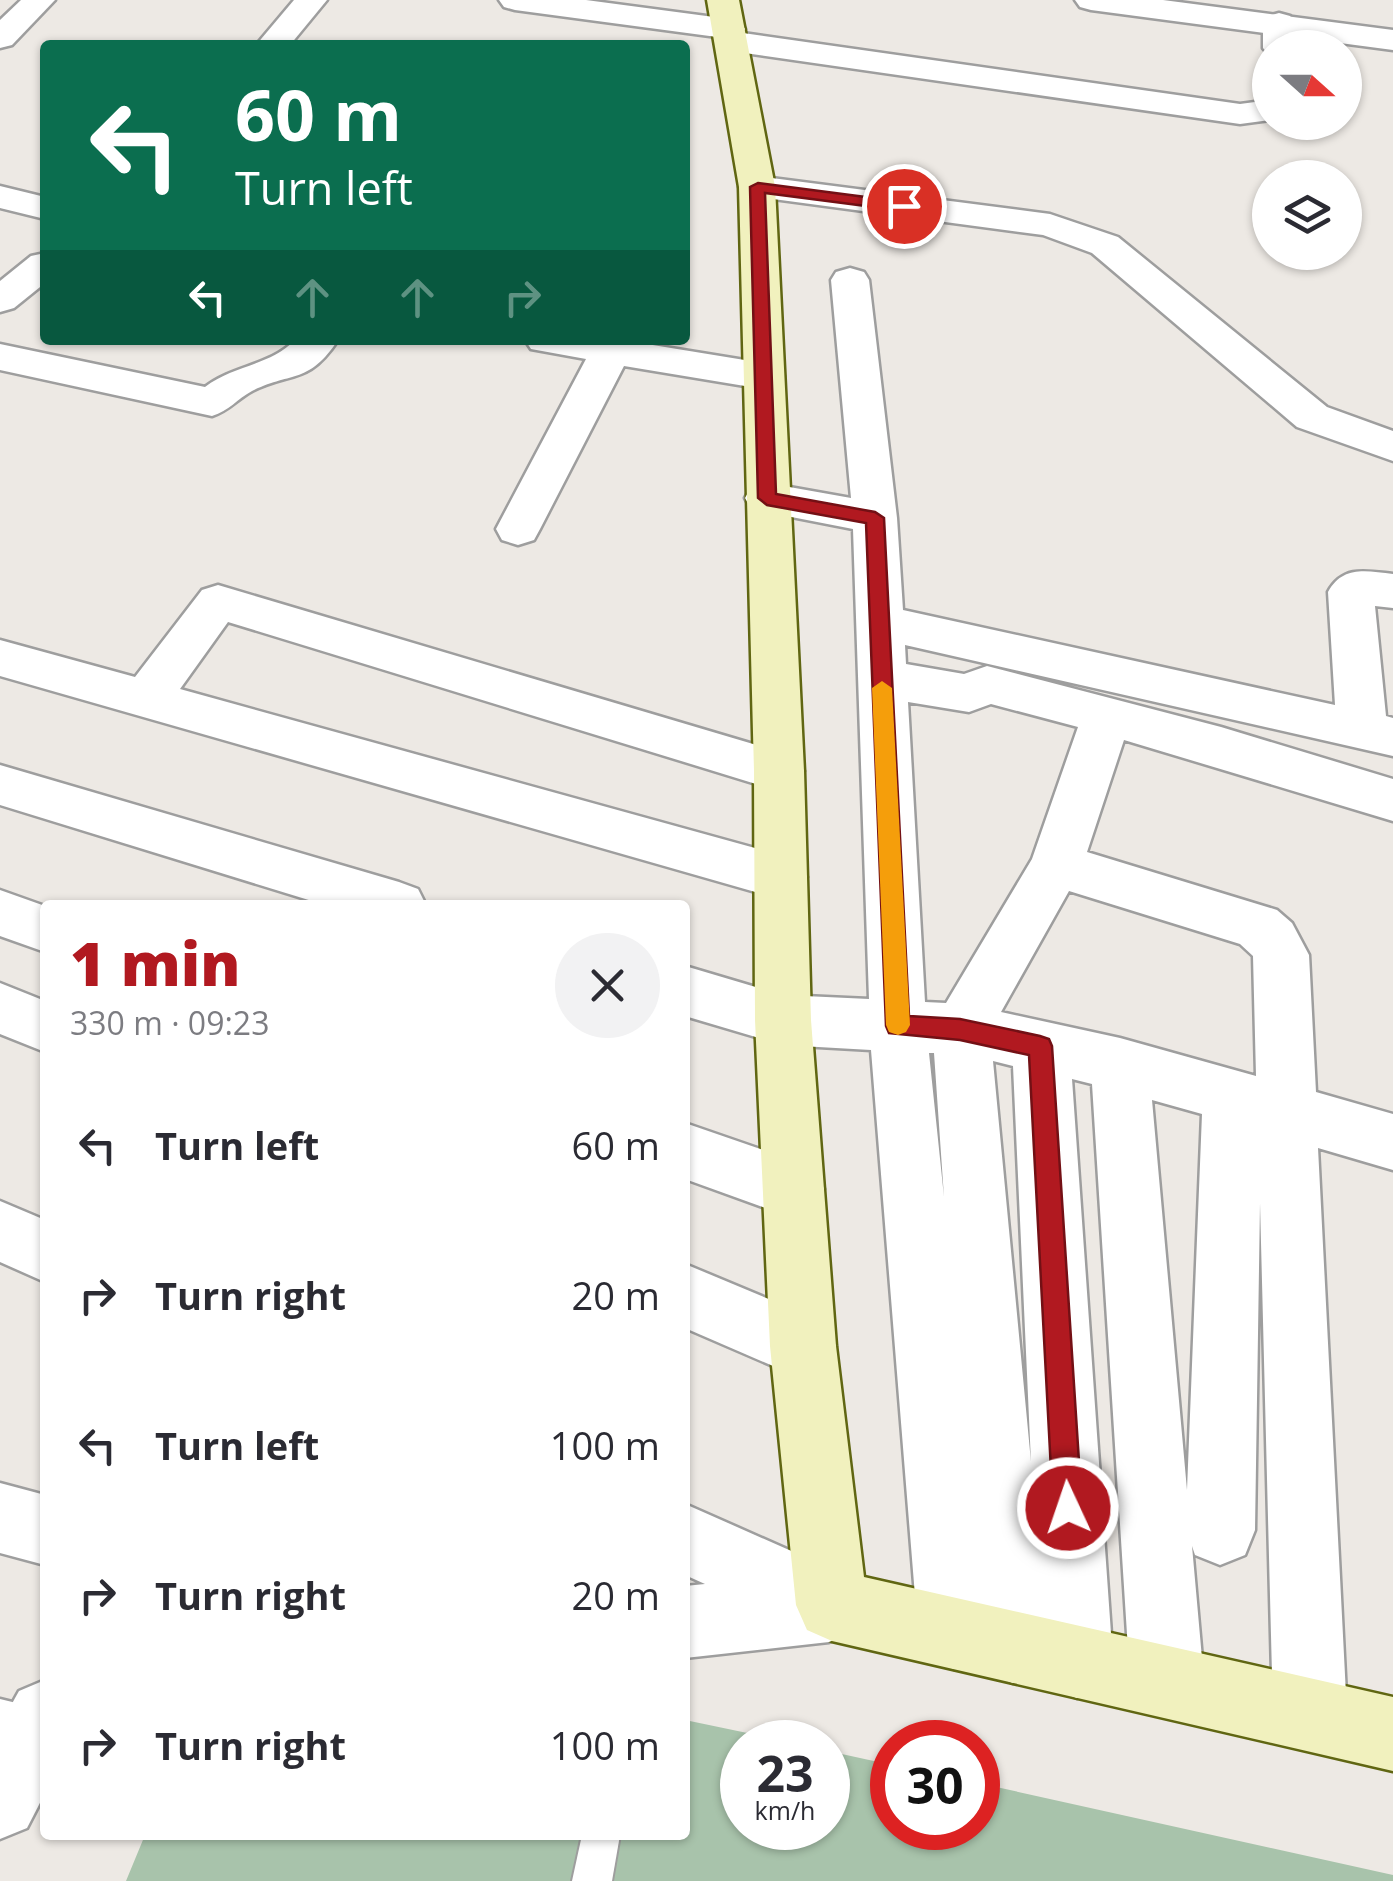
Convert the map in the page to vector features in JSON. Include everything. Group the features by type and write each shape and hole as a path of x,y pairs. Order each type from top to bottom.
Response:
{"main road":[{"path":"728,23 758,187 779,771 782,1020 803,1346 832,1605 1393,1734"}],"street":[{"path":"0,38 38,0"},
{"path":"276,40 311,0"},
{"path":"514,0 728,23 1240,114 1252,112"},
{"path":"1091,0 1252,31"},
{"path":"1362,39 1393,40"},
{"path":"758,187 1050,226 1105,245 1312,418 1393,447"},
{"path":"0,300 40,268"},
{"path":"850,280 875,518 898,1026 983,1640"},
{"path":"0,357 212,402 238,382 294,366 313,345"},
{"path":"575,345 763,376"},
{"path":"518,529 611,351"},
{"path":"767,498 875,518"},
{"path":"881,651 1377,734 1351,592 1357,586 1393,591"},
{"path":"145,700 218,602 779,771"},
{"path":"881,651 968,693 987,684 1393,800"},
{"path":"0,658 780,877"},
{"path":"983,1640 960,1030 1056,865 1107,716"},
{"path":"0,785 382,900"},
{"path":"1056,865 1258,926 1273,940 1281,956 1261,1102 1220,1530"},
{"path":"0,913 40,926"},
{"path":"690,992 782,1020 960,1030 1040,1046 1261,1102 1393,1142"},
{"path":"0,1008 40,1025"},
{"path":"1040,1046 1076,1662"},
{"path":"1120,1064 1167,1681"},
{"path":"1261,1102 1310,1714"},
{"path":"690,1154 794,1189"},
{"path":"0,1231 40,1249"},
{"path":"690,1298 803,1346"},
{"path":"0,1518 40,1529"},
{"path":"690,1541 832,1605"},
{"path":"690,1621 832,1605"}],"lane":[{"path":"592,1881 600,1840"}],"green space":[{"path":"690,1721 720,1727 720,1850 850,1850 850,1756 870,1760 870,1850 1000,1850 1000,1788 1393,1875 1393,1881 126,1881 143,1840 690,1840"}],"slow traffic":[{"path":"882,688 898,1025"}],"route":[{"path":"904,206 758,187 767,498 875,518 898,1026 960,1030 1040,1046 1068,1508"}]}
